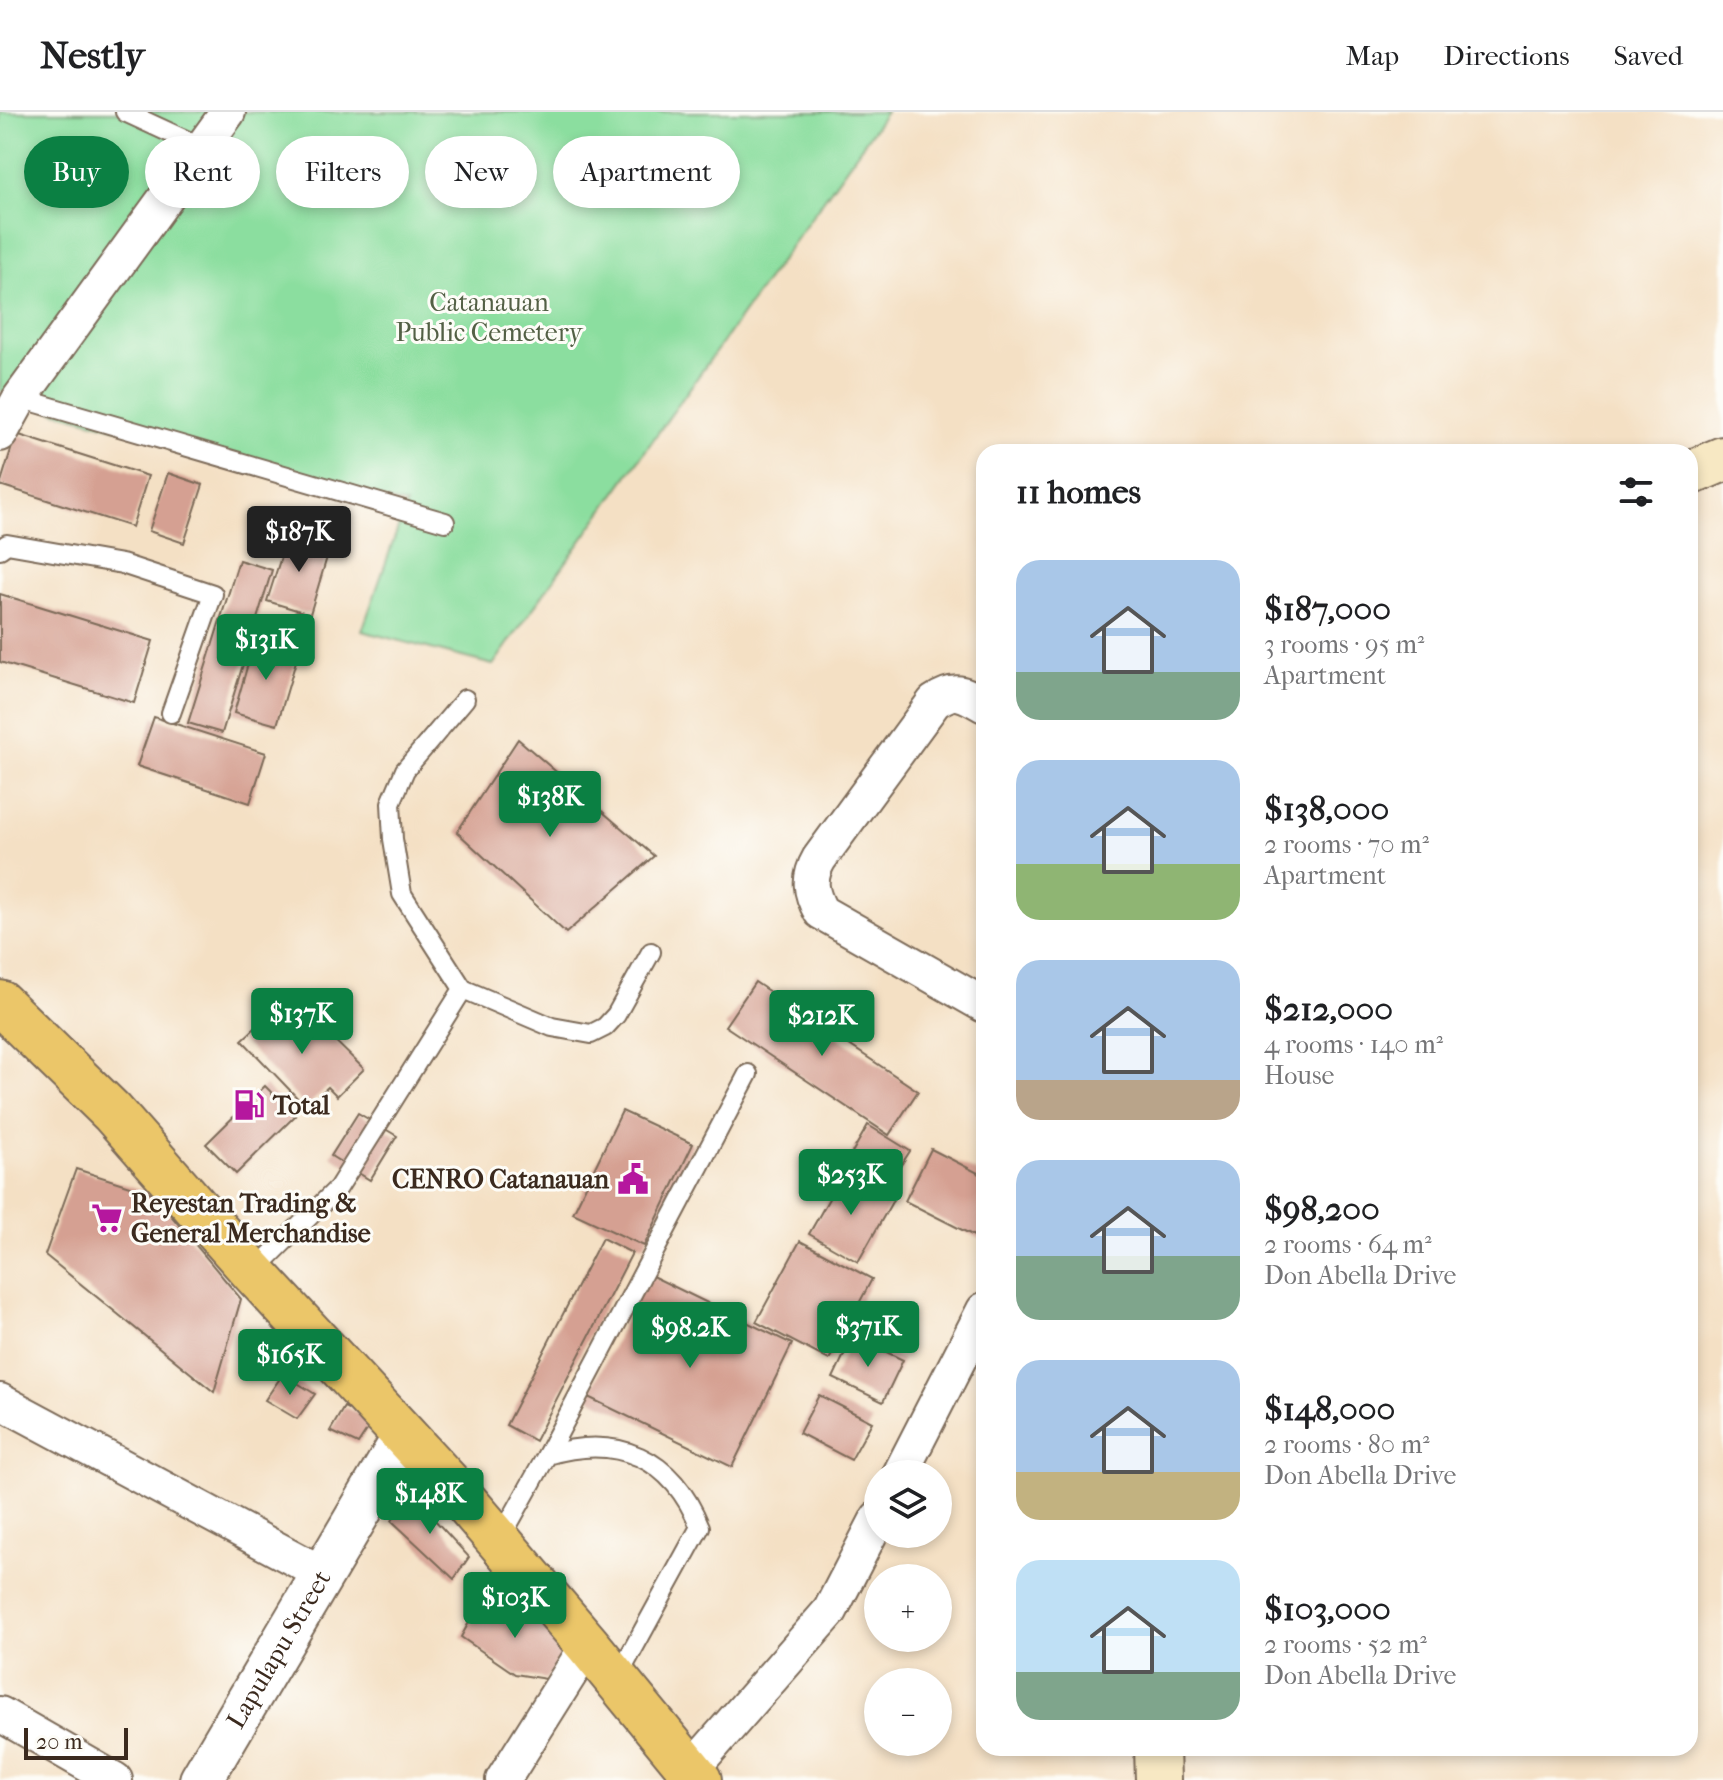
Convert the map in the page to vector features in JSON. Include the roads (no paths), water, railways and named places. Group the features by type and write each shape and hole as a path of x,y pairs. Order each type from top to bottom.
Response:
{"main road":[{"path":"1698,470 1723,459"},
{"path":"0,1003 112,1112 253,1272 405,1435 588,1645 695,1775"},
{"path":"1157,1756 1158,1780"}],"street":[{"path":"211,136 228,112"},
{"path":"0,434 20,398 159,208"},
{"path":"976,700 958,693 945,694 934,702 819,859 812,871 811,887 821,912 976,1000"},
{"path":"907,1460 976,1326"},
{"path":"0,1401 323,1574"},
{"name":"Lapulapu Street","path":"201,1780 405,1435"},
{"path":"695,1775 830,1611 864,1545"},
{"path":"503,1780 588,1645"},
{"path":"0,1714 115,1780"}],"lane":[{"path":"125,112 177,136"},
{"path":"20,398 445,522"},
{"path":"0,549 7,544 122,564 213,594 171,713"},
{"path":"465,699 405,770 391,803 402,894 463,989 552,1027 591,1034 605,1027 616,1015 651,952"},
{"path":"253,1272 338,1188 463,989"},
{"path":"498,1541 547,1455 748,1074"},
{"path":"547,1455 569,1448 592,1446 637,1456 670,1477 688,1500 700,1527 616,1680"}],"place":[{"name":"Total","path":"249,1105"},
{"name":"CENRO Catanauan","path":"633,1179"},
{"name":"Reyestan Trading & General Merchandise","path":"107,1218"}],"park label":[{"name":"Catanauan Public Cemetery","path":"489,317"}]}
